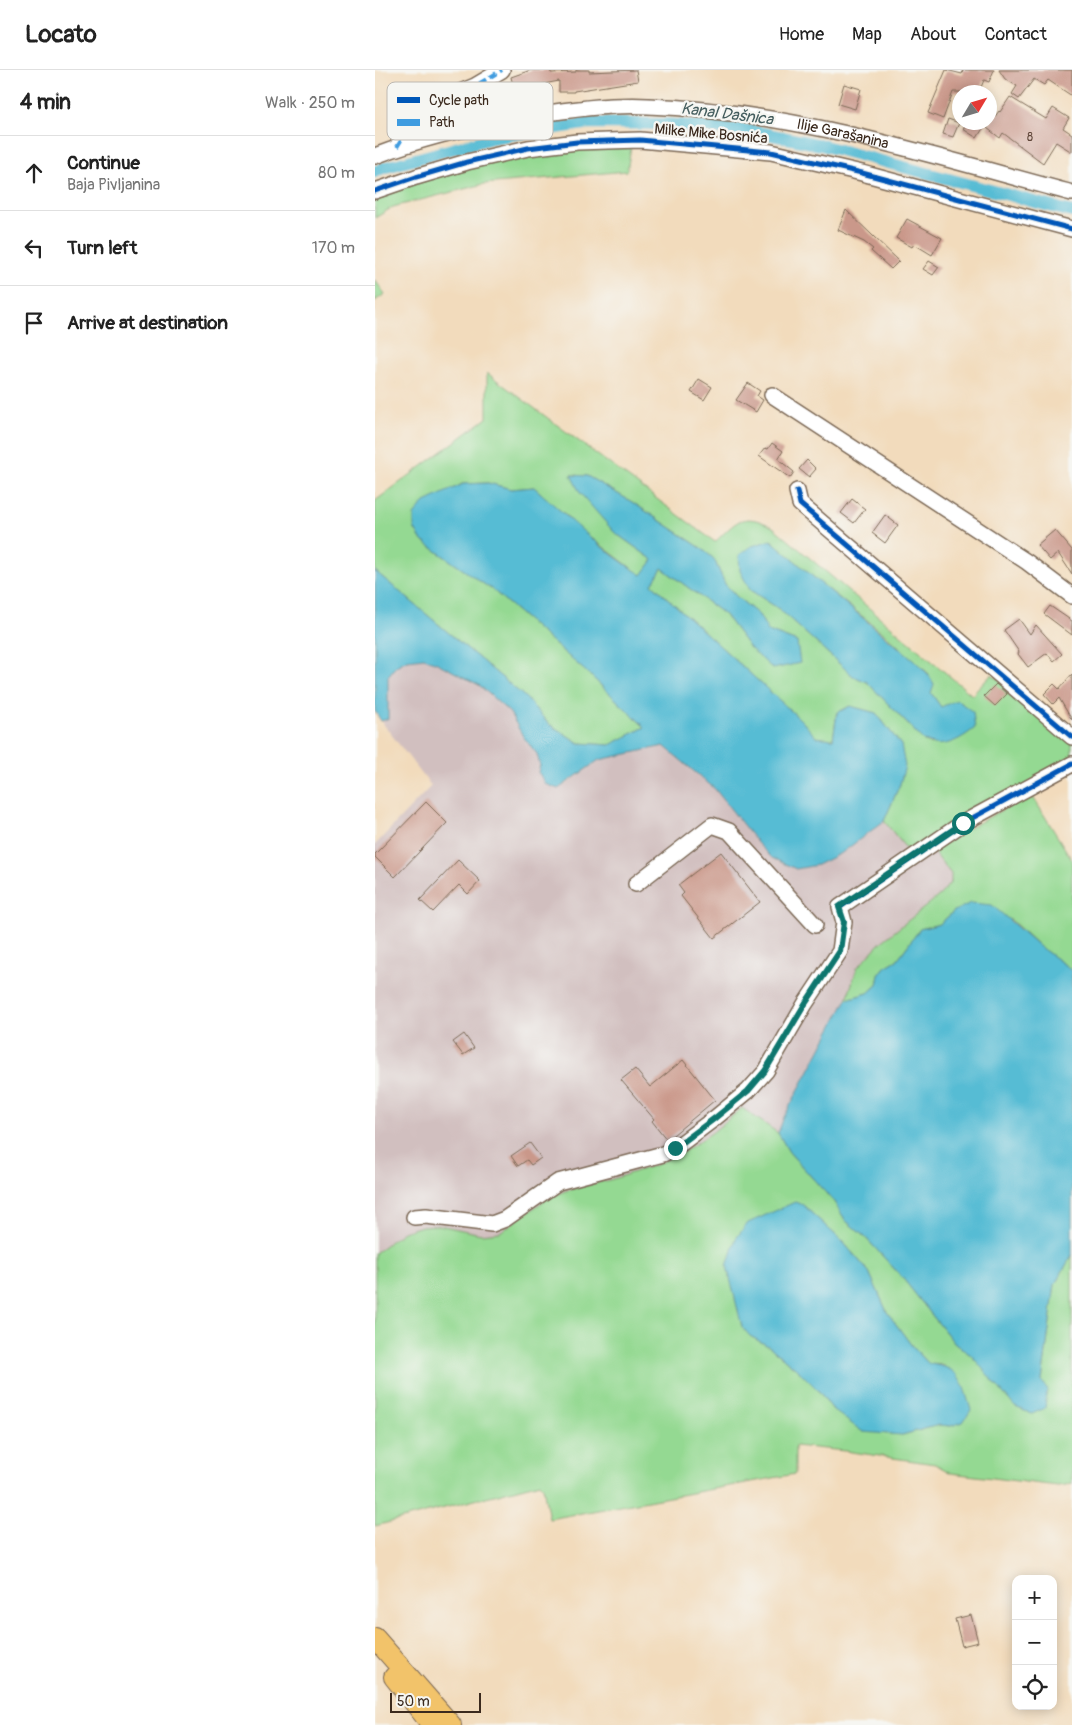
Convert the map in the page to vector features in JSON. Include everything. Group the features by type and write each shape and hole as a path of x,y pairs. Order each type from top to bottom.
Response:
{"main road":[{"path":"375,1638 451,1725"},
{"path":"375,1652 431,1725"}],"street":[{"path":"482,82 502,70"},
{"name":"Ilije Garašanina","path":"553,112 577,108 647,106 747,114 866,138 1072,193"},
{"path":"397,147 401,140"},
{"name":"Ilije Garašanina","path":"375,156 397,147 424,140"},
{"name":"Milke Mike Bosnića","path":"375,191 467,162 528,148 577,142 640,140 771,152 862,173 1072,229"},
{"path":"772,395 1027,562 1072,596"},
{"path":"797,491 800,504 1072,737"},
{"path":"414,1217 427,1216 492,1224 505,1219 558,1182 663,1154 675,1148 748,1091 765,1071 805,1004 840,951 844,922 839,907 963,823 1072,764"},
{"path":"636,884 713,825 729,831 815,925"}],"shaded area":[{"path":"424,658 479,685 510,713 524,738 537,754 540,766 538,772 546,784 565,785 599,760 664,746 715,789 759,845 772,858 796,869 817,865 843,852 884,821 909,851 933,851 951,874 951,882 940,895 879,944 857,968 847,999 784,1117 778,1133 741,1109 713,1132 682,1153 655,1165 613,1179 565,1191 545,1200 500,1232 481,1234 439,1225 403,1232 375,1253 375,845 431,786 381,721 388,718 388,676 396,666 407,660"}],"green space":[{"path":"577,146 631,147 627,171 484,184 393,207 375,218 375,195 470,166"},
{"path":"375,280 385,294 375,301"},
{"path":"487,373 715,542 735,524 747,519 763,522 773,527 972,695 992,674 1072,742 1072,759 909,852 884,821 900,784 901,745 876,713 850,706 837,713 833,739 816,738 801,720 652,584 662,568 725,615 750,648 797,642 768,631 759,615 737,597 725,584 714,559 701,548 632,502 587,476 571,475 614,532 653,560 642,576 578,528 534,487 511,489 488,483 462,484 446,493 422,541 494,591 591,676 645,727 610,745 579,743 549,724 525,697 375,571 375,501 487,418","holes":["771,540 818,581 887,636 928,673 931,693 941,707 931,745 923,740 867,682 853,676 779,609 750,590"]},
{"path":"1031,794 1072,860 1072,970 1040,947 1011,920 954,911 940,924 920,929 897,960 885,967 879,975 877,985 868,993 847,999 857,968 879,944 940,895 951,882 951,874 933,851 971,827"},
{"path":"742,1108 778,1133 789,1152 834,1202 846,1221 865,1237 901,1276 955,1344 971,1355 985,1371 1042,1381 1055,1284 1072,1255 1072,1484 1058,1486 951,1473 935,1464 795,1446 795,1474 549,1519 543,1487 540,1483 375,1526 375,1253 403,1232 422,1226 439,1225 481,1234 500,1232 545,1200 565,1191 613,1179 655,1165 682,1153 713,1132","holes":["803,1205 843,1242 869,1272 887,1312 912,1346 929,1364 943,1365 951,1426 939,1425 902,1435 833,1410 818,1390 801,1373 770,1347 750,1336"]}],"water":[{"path":"571,475 587,476 632,502 701,548 714,559 725,584 737,597 759,615 768,631 797,642 800,663 773,669 750,648 725,615 662,568 652,584 801,720 816,737 833,739 837,713 850,706 876,713 901,745 905,766 900,784 884,821 843,852 817,865 796,869 772,858 759,845 715,789 664,746 599,760 558,789 546,784 538,772 540,766 537,754 524,738 510,713 479,685 424,658 407,660 396,666 388,676 388,719 381,721 375,711 375,571 525,697 549,724 579,743 610,745 645,727 591,676 494,591 422,541 414,528 414,515 425,502 463,484 488,483 511,489 534,487 599,545 642,575 653,560 614,532 580,493"},
{"path":"771,540 914,660 928,674 934,684 931,693 941,707 957,700 973,712 975,728 950,743 937,744 923,740 867,682 853,676 779,609 750,590 740,571 739,555 752,546"},
{"path":"971,903 992,905 1040,947 1072,970 1072,1255 1055,1284 1042,1381 1047,1390 1045,1408 1032,1414 1015,1407 971,1355 955,1344 901,1276 865,1237 846,1221 834,1202 789,1152 778,1133 784,1117 847,999 868,993 877,985 879,975 885,967 897,960 920,929 940,924 954,911"},
{"path":"795,1202 803,1205 843,1242 869,1272 887,1312 912,1346 929,1364 948,1369 959,1378 971,1410 963,1422 951,1426 939,1425 902,1435 863,1432 833,1410 818,1390 801,1373 770,1347 750,1336 742,1327 727,1266 736,1238 748,1223"}],"building":[{"path":"531,70 550,70 551,73 576,72 576,70 589,70 589,72 636,70 638,81 574,92 559,92 559,81 512,82 511,77"},
{"path":"946,70 962,74 963,71 961,70 994,70 989,82 984,80 982,85 952,85 952,95 943,119 928,113"},
{"path":"999,70 1072,70 1072,96 1048,80 1044,85 1034,79 1019,99 1012,94 1017,86 1005,79"},
{"path":"844,84 861,89 855,109 838,104"},
{"path":"1010,97 1046,119 1053,108 1069,118 1063,128 1072,134 1072,152 1056,142 1043,163 1003,133 1000,138 990,130 997,130 997,114"},
{"path":"948,119 952,120 952,130 956,130 953,137 943,134"},
{"path":"965,130 982,130 977,138"},
{"path":"846,210 899,261 891,269 864,242 838,230"},
{"path":"907,219 942,238 932,255 914,244 912,247 896,238"},
{"path":"929,261 939,267 933,275 923,269"},
{"path":"699,379 712,387 704,400 691,392"},
{"path":"748,383 760,391 757,396 763,400 756,412 736,400"},
{"path":"772,443 783,451 778,459 794,472 790,478 759,456"},
{"path":"807,460 816,469 809,477 799,469"},
{"path":"852,499 865,509 854,523 841,513"},
{"path":"885,515 898,525 885,543 872,533"},
{"path":"1055,530 1072,550 1072,574 1058,553 1050,560 1037,545"},
{"path":"1050,606 1072,621 1072,635 1044,614"},
{"path":"1019,619 1030,634 1036,625 1062,654 1054,661 1047,653 1028,667 1004,630"},
{"path":"1072,674 1072,720 1059,698 1053,704 1044,694 1054,684 1059,689"},
{"path":"996,684 1007,694 995,706 984,696"},
{"path":"426,802 447,823 395,877 375,857 375,854"},
{"path":"721,852 760,902 714,938 681,896 684,893 678,885"},
{"path":"458,860 480,881 468,894 459,885 433,912 420,900"},
{"path":"464,1034 474,1048 463,1055 453,1042"},
{"path":"683,1060 715,1100 667,1140 652,1121 654,1119 621,1080 635,1069 650,1087"},
{"path":"530,1143 541,1158 531,1165 527,1160 518,1166 511,1156"},
{"path":"971,1615 978,1642 962,1646 955,1619"}],"waterway":[{"name":"Kanal Dašnica","path":"553,129 590,123 666,124 753,131 821,145 1072,212"},
{"name":"Kanal Dašnica","path":"375,172 383,168 485,140"}],"marked path":[{"path":"482,82 502,70"},
{"path":"397,147 401,140"}],"cycle path":[{"path":"375,191 467,162 528,148 577,142 640,140 771,152 862,173 1072,229"},
{"path":"797,491 800,504 1072,737"},
{"path":"840,907 963,823 1072,764"}],"route":[{"path":"675,1148 748,1091 765,1071 805,1004 840,951 844,922 839,907 963,823"}]}
